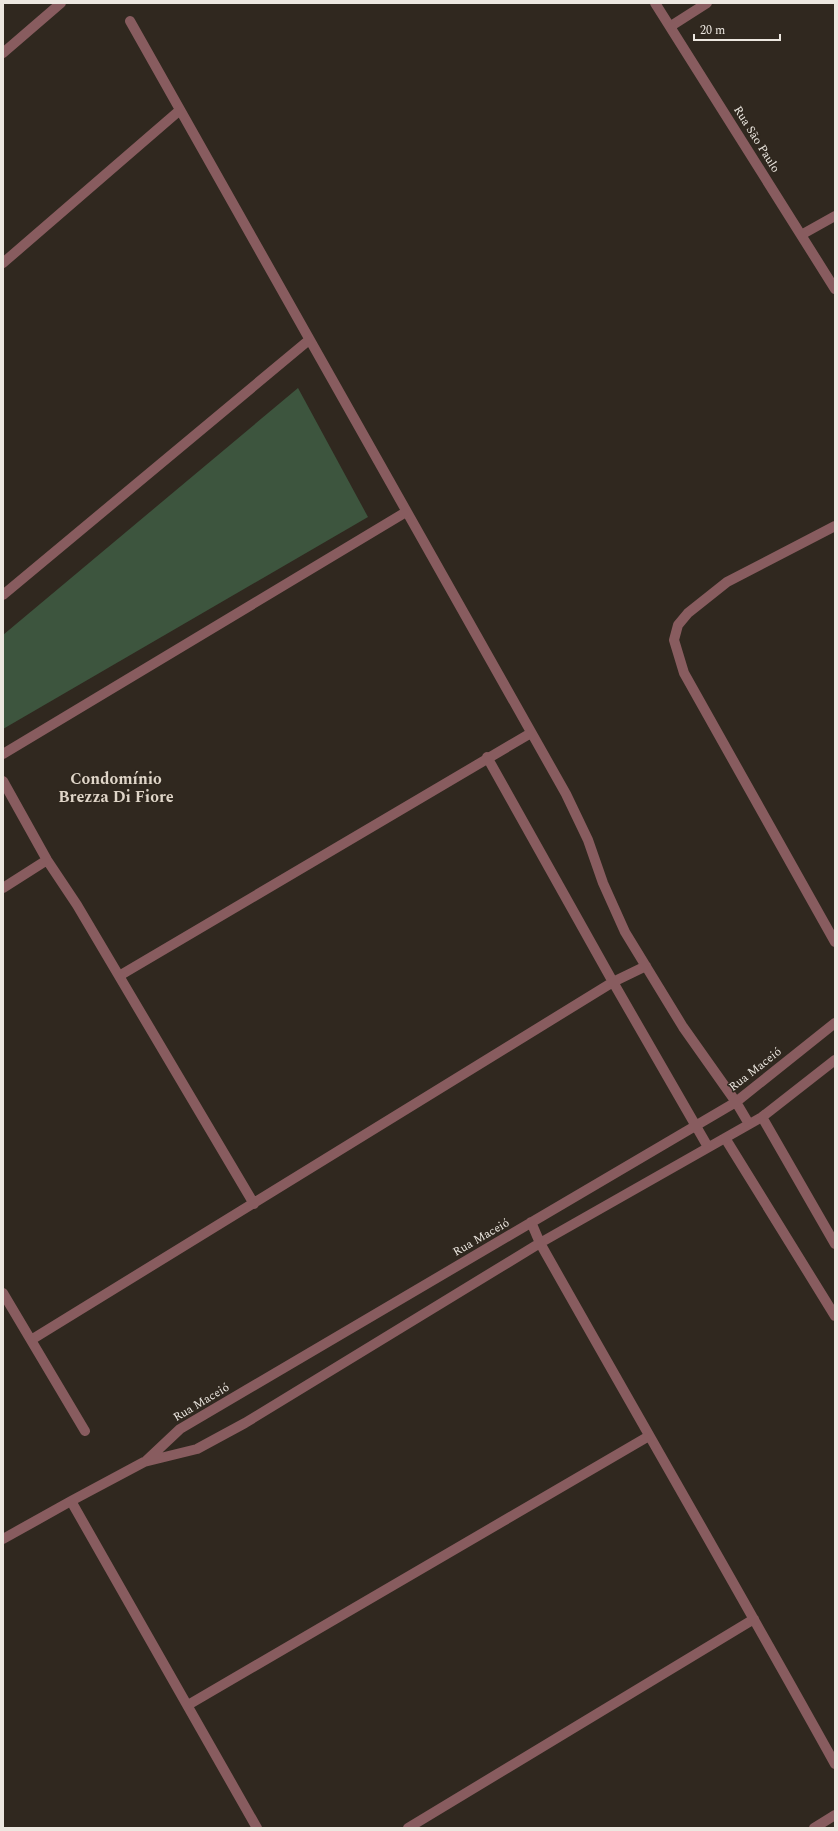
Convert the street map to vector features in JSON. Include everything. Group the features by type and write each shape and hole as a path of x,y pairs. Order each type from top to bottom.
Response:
{"street":[{"path":"3,53 61,3"},
{"path":"670,26 706,3"},
{"name":"Rua São Paulo","path":"657,4 835,289"},
{"path":"130,21 566,794 588,840 603,883 625,932 683,1027 736,1102 749,1124"},
{"path":"3,263 180,110"},
{"path":"801,234 835,216"},
{"path":"3,595 309,340"},
{"path":"3,754 406,512"},
{"path":"835,526 727,582 688,613 678,626 674,640 684,673 835,942"},
{"path":"118,976 487,757 531,733"},
{"path":"487,757 613,982 697,1125 708,1147"},
{"path":"3,781 47,860 77,905 254,1204"},
{"path":"3,888 47,860"},
{"path":"31,1340 613,982 646,966"},
{"name":"Rua Maceió","path":"144,1462 180,1429 736,1102 835,1023"},
{"path":"3,1539 144,1462 197,1449 245,1423 540,1243 762,1117 835,1060"},
{"path":"762,1117 835,1244"},
{"path":"725,1138 835,1316"},
{"path":"531,1222 540,1243 648,1436 754,1619 835,1764"},
{"path":"3,1293 85,1431"},
{"path":"188,1705 648,1436"},
{"path":"71,1501 257,1828"},
{"path":"408,1828 754,1619"},
{"path":"814,1828 835,1815"}],"green space":[{"path":"298,388 368,517 3,729 3,635"}],"district":[{"name":"Condomínio Brezza Di Fiore","path":"116,787"}]}
